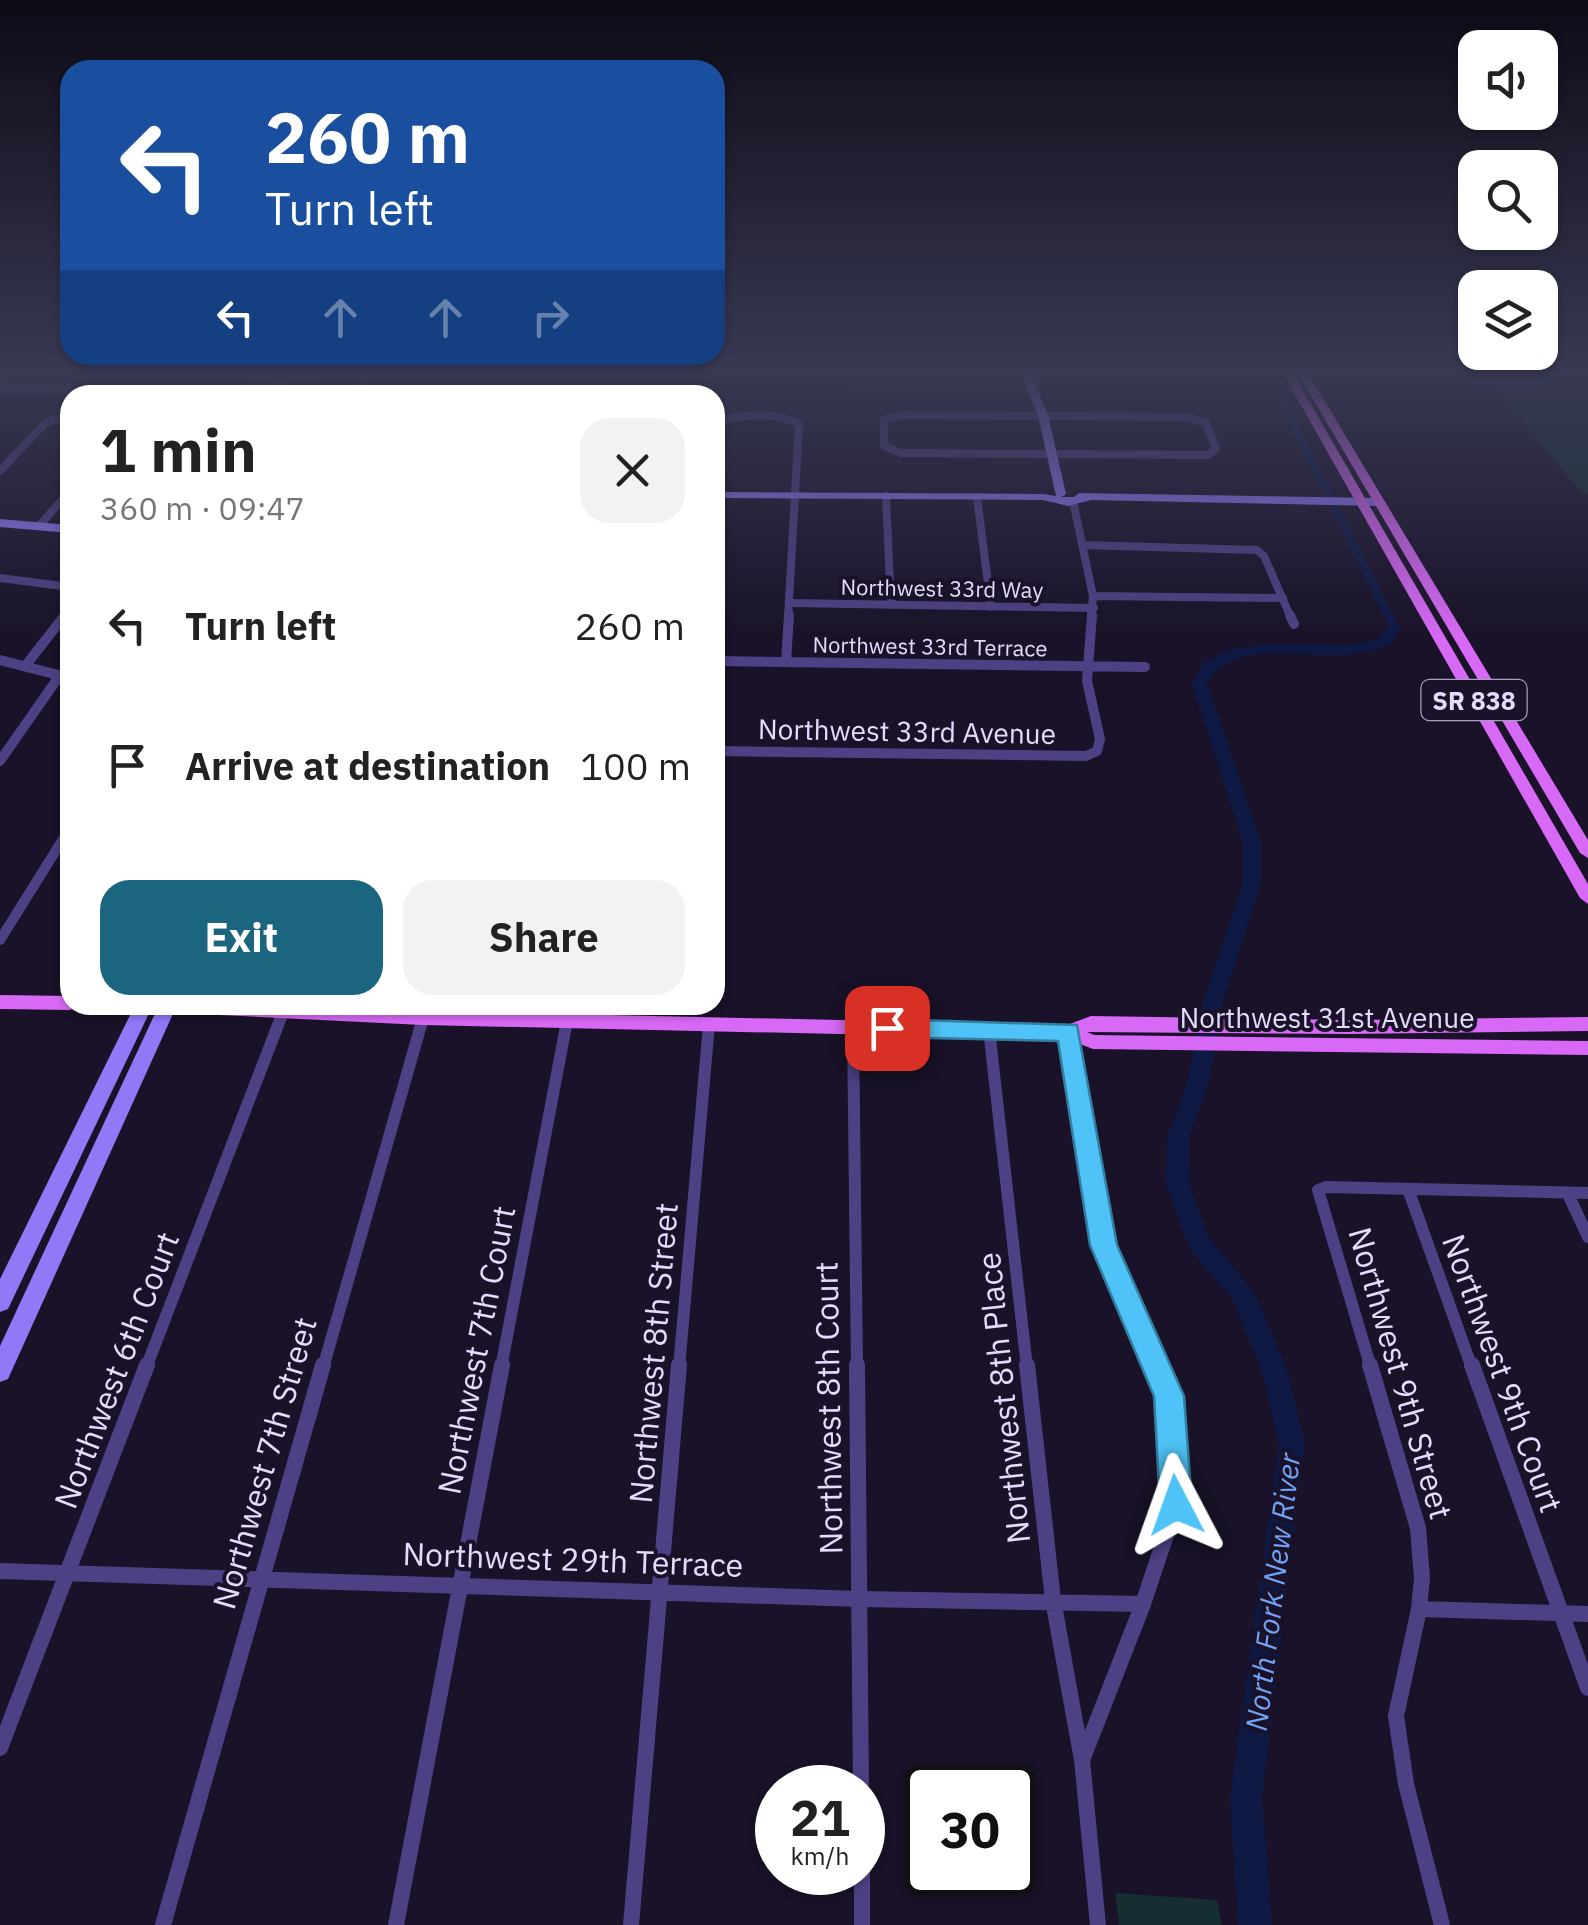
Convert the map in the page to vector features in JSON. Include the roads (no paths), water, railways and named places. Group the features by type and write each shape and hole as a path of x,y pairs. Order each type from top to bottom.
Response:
{"main road":[{"name":"SR 838","path":"1339,460 1588,898"},
{"name":"SR 838","path":"1345,460 1362,502 1588,853"},
{"path":"0,1002 60,1003"},
{"name":"Northwest 31st Avenue","path":"353,1015 1068,1032 1093,1042 1175,1034 1249,1036 1350,1027 1588,1024"},
{"path":"1320,1047 1334,1032 1350,1027"},
{"name":"Northwest 31st Avenue","path":"1249,1036 1320,1047 1588,1048"}],"street":[{"path":"786,662 797,460"},
{"path":"1054,460 1082,545 1093,596 1088,665"},
{"path":"725,495 1362,502"},
{"path":"886,496 891,605"},
{"path":"977,497 992,606"},
{"path":"40,526 60,503"},
{"path":"0,523 60,528"},
{"path":"1082,545 1257,550 1264,556 1294,624"},
{"path":"0,578 60,586"},
{"path":"1093,596 1283,598"},
{"name":"Northwest 33rd Way","path":"790,603 1094,608"},
{"path":"26,665 60,622"},
{"path":"0,660 60,675"},
{"name":"Northwest 33rd Terrace","path":"725,660 1145,667"},
{"name":"Northwest 33rd Avenue","path":"725,751 1086,756 1097,751 1100,739 1087,681 1088,665"},
{"path":"0,761 60,683"},
{"path":"0,940 60,844"},
{"path":"0,1302 139,1015"},
{"path":"0,1372 163,1015"},
{"name":"Northwest 6th Court","path":"0,1748 282,1015"},
{"name":"Northwest 7th Street","path":"164,1925 423,1018"},
{"name":"Northwest 7th Court","path":"396,1925 566,1021"},
{"name":"Northwest 8th Street","path":"632,1925 709,1024"},
{"name":"Northwest 8th Court","path":"852,1027 861,1765"},
{"name":"Northwest 8th Place","path":"989,1030 1052,1600 1082,1760 1098,1925"},
{"path":"1068,1032 1103,1245 1169,1396 1176,1505 1143,1604 1082,1760"},
{"name":"Northwest 9th Street","path":"1408,1189 1326,1186 1318,1190 1418,1528 1422,1578 1419,1610 1396,1716 1406,1784 1442,1925"},
{"path":"1408,1189 1588,1193"},
{"name":"Northwest 9th Court","path":"1408,1189 1588,1688"},
{"path":"1567,1192 1588,1237"},
{"name":"Northwest 29th Terrace","path":"0,1571 860,1599 1143,1604"},
{"path":"1419,1610 1588,1614"},
{"path":"862,1895 862,1925"}],"waterway":[{"path":"1311,460 1394,627"},
{"name":"North Fork New River","path":"1255,1925 1246,1797 1292,1444 1274,1369 1243,1294 1198,1242 1178,1186 1178,1136 1197,1088 1213,1002 1252,883 1252,842 1199,683 1211,664 1235,653 1270,649 1351,650 1385,642 1394,627"}]}
